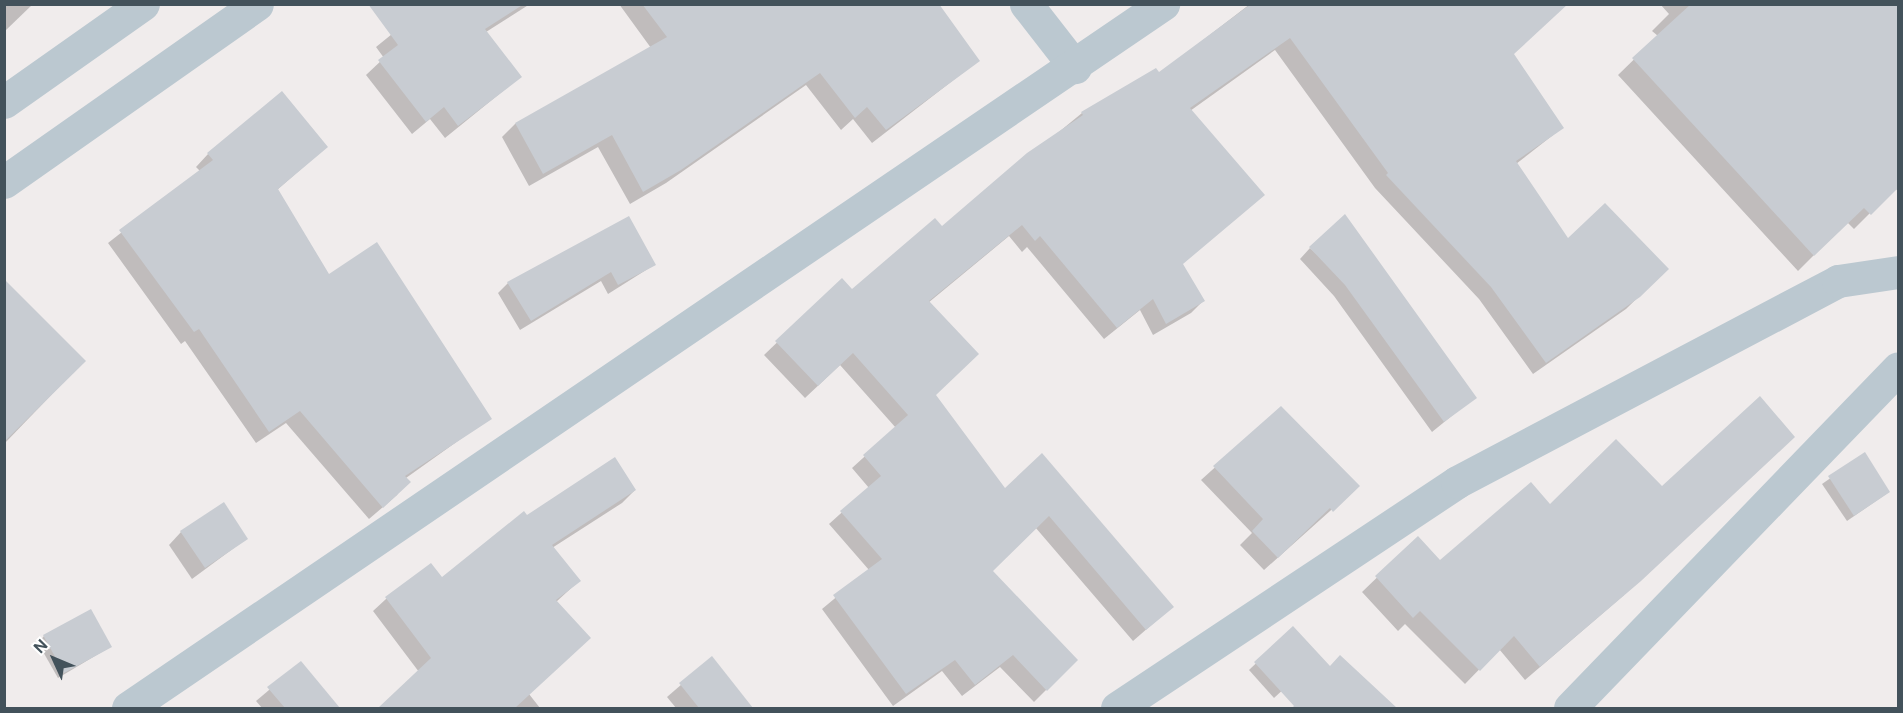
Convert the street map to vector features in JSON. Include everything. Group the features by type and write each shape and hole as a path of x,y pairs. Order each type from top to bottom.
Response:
{"street":[{"path":"4,102 143,4"},
{"path":"4,182 257,4"},
{"path":"1026,4 1075,67"},
{"path":"128,708 1075,67 1163,4"},
{"path":"1117,708 1457,482 1839,281 1899,272"},
{"path":"1570,708 1899,368"}],"building":[{"path":"368,4 524,4 485,29 522,77 458,126 444,107 426,122 378,60 398,45"},
{"path":"642,4 939,4 980,61 886,130 867,107 855,118 820,73 681,170 643,192 612,135 543,174 515,123 667,37"},
{"path":"1251,4 1568,4 1514,54 1564,128 1516,161 1568,238 1605,203 1669,269 1640,297 1546,363 1491,287 1386,175 1388,173 1290,38 1190,108 1265,195 1183,264 1205,301 1166,324 1153,299 1117,328 1040,236 1035,241 1022,225 929,301 979,354 936,395 1005,488 1042,453 1174,607 1146,630 1049,516 993,571 1078,660 1047,691 1013,655 975,685 955,660 906,694 833,595 882,559 840,511 881,476 863,455 908,415 853,353 818,386 775,341 842,278 852,289 935,218 942,226 1027,153 1083,115 1081,112 1156,68 1159,72"},
{"path":"1691,4 1899,4 1899,187 1871,215 1864,208 1814,256 1632,58"},
{"path":"282,91 328,147 278,189 329,274 377,242 492,419 405,476 411,482 383,508 300,411 269,432 199,329 194,332 119,230 213,160 207,153"},
{"path":"1345,214 1477,398 1444,422 1345,285 1309,247"},
{"path":"629,216 656,265 618,285 611,272 531,321 507,282"},
{"path":"4,279 86,361 4,442"},
{"path":"1760,396 1795,437 1641,581 1540,667 1514,636 1480,671 1420,611 1413,618 1375,576 1418,536 1440,560 1531,482 1550,504 1616,439 1662,486"},
{"path":"1281,406 1360,486 1333,512 1330,508 1278,558 1252,531 1263,519 1213,466"},
{"path":"1865,452 1890,492 1854,516 1828,476"},
{"path":"615,457 636,490 552,545 581,581 556,600 591,638 515,708 378,708 431,658 385,597 431,563 442,577 524,511 527,515"},
{"path":"224,502 248,539 205,568 180,531"},
{"path":"91,609 112,647 64,673 43,635"},
{"path":"1293,626 1330,666 1340,655 1397,708 1292,708 1294,706 1254,662"},
{"path":"712,656 753,708 699,708 679,683"},
{"path":"301,661 340,708 285,708 267,687"}]}
